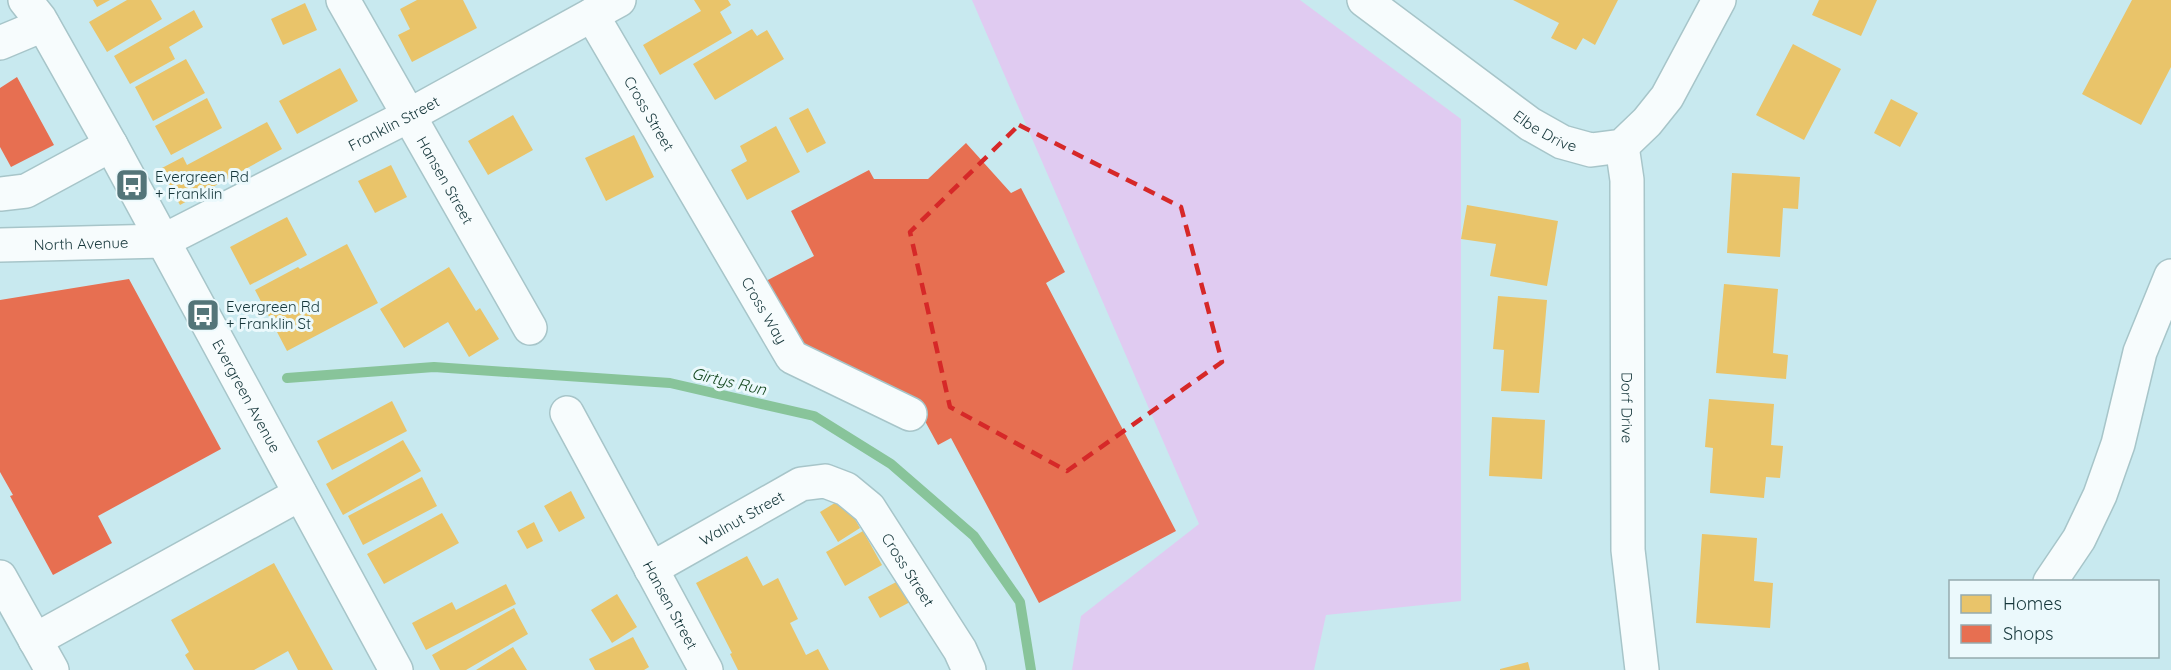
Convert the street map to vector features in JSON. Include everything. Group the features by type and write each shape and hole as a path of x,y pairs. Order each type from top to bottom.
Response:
{"street":[{"name":"Hansen Street","path":"343,0 530,328"},
{"name":"Elbe Drive","path":"1364,0 1530,124 1562,142 1591,150 1622,146"},
{"path":"1622,146 1647,122 1667,97 1719,0"},
{"name":"Franklin Street","path":"163,241 408,116 606,7"},
{"name":"Cross Street","path":"606,7 707,213"},
{"path":"0,43 34,12"},
{"name":"Evergreen Avenue","path":"34,12 111,145 396,670"},
{"path":"0,194 26,191 111,145"},
{"name":"Dorf Drive","path":"1622,146 1627,180 1628,550 1642,670"},
{"name":"Cross Way","path":"707,213 792,357 910,414"},
{"name":"North Avenue","path":"0,245 163,241"},
{"path":"2051,580 2079,539 2100,495 2118,444 2140,352 2171,276"},
{"name":"Hansen Street","path":"567,413 706,670"},
{"name":"Walnut Street","path":"651,569 801,484 825,481 835,485"},
{"name":"Cross Street","path":"835,485 846,489 869,508 960,650 969,670"},
{"path":"35,640 300,494"},
{"path":"0,577 52,670"}],"highlighted area":[{"path":"1019,125 1181,207 1222,362 1067,471 950,407 910,232"}],"shaded area":[{"path":"972,0 1300,0 1461,119 1461,601 1326,615 1314,670 1072,670 1081,616 1199,524"}],"building: Homes":[{"path":"93,0 110,0 97,7"},
{"path":"127,0 151,0 162,19 107,52 89,22"},
{"path":"417,0 463,0 477,28 412,62 398,35 410,29 400,9"},
{"path":"694,0 728,0 731,5 720,12 732,33 660,75 643,45 701,11"},
{"path":"1513,0 1618,0 1595,45 1583,38 1576,50 1551,38 1559,23"},
{"path":"1819,0 1877,0 1861,36 1812,15"},
{"path":"2132,0 2171,0 2171,67 2141,125 2082,94"},
{"path":"305,3 317,30 283,45 271,19"},
{"path":"194,10 203,27 169,47 175,59 130,84 114,56"},
{"path":"752,29 757,36 767,30 784,59 715,100 693,64"},
{"path":"1793,44 1841,69 1804,140 1756,115"},
{"path":"186,59 205,93 153,121 135,87"},
{"path":"340,68 358,101 297,134 279,101"},
{"path":"207,98 222,128 171,155 155,126"},
{"path":"1891,99 1918,113 1900,147 1874,133"},
{"path":"808,108 826,143 807,153 789,118"},
{"path":"513,115 533,150 488,175 468,141"},
{"path":"267,122 282,149 180,205 160,169 183,157 187,165"},
{"path":"776,126 800,172 747,200 731,170 747,161 740,146"},
{"path":"634,135 654,177 606,201 585,158"},
{"path":"391,165 407,197 375,213 358,181"},
{"path":"1732,173 1800,177 1798,209 1783,208 1780,257 1727,253"},
{"path":"1467,205 1558,221 1547,286 1490,276 1496,244 1461,239"},
{"path":"287,217 307,255 250,285 230,247"},
{"path":"347,244 378,303 287,351 255,290"},
{"path":"449,267 476,311 480,308 499,339 469,357 448,322 404,348 380,309"},
{"path":"1724,284 1778,289 1773,353 1788,355 1786,379 1716,373"},
{"path":"1498,296 1547,300 1539,393 1501,391 1504,350 1493,349"},
{"path":"1709,399 1774,404 1771,445 1783,446 1780,478 1766,477 1764,498 1710,493 1713,448 1705,447"},
{"path":"392,401 407,431 332,470 317,441"},
{"path":"1492,417 1545,420 1542,479 1489,476"},
{"path":"403,440 421,471 343,515 326,484"},
{"path":"422,477 437,506 363,545 348,516"},
{"path":"571,491 585,518 559,532 544,506"},
{"path":"843,498 860,528 838,542 820,512"},
{"path":"442,513 459,543 384,584 367,554"},
{"path":"534,522 543,541 527,549 517,531"},
{"path":"863,531 882,565 845,586 826,552"},
{"path":"1702,534 1757,538 1754,581 1773,583 1770,628 1696,623"},
{"path":"747,556 763,586 778,578 798,619 790,623 806,655 818,649 829,670 738,670 730,654 732,653 696,583"},
{"path":"274,563 333,670 298,670 288,651 254,670 194,670 185,655 189,652 171,620"},
{"path":"900,580 910,602 880,618 868,597"},
{"path":"506,584 516,604 426,650 412,623 452,602 456,610"},
{"path":"617,594 637,627 612,643 591,610"},
{"path":"514,608 528,634 466,670 440,670 432,655"},
{"path":"633,637 649,667 644,670 595,670 589,659"},
{"path":"513,647 527,670 476,670"},
{"path":"1528,662 1530,670 1500,670 1500,669"}],"building: Shops":[{"path":"17,77 54,145 11,167 0,147 0,88"},
{"path":"966,143 1011,193 1021,188 1065,272 1046,283 1176,531 1039,603 951,438 938,445 913,399 807,364 764,282 814,256 791,211 869,170 874,179 928,179"},
{"path":"129,279 221,449 98,516 112,543 53,575 10,496 13,495 0,472 0,300"}],"waterway":[{"name":"Girtys Run","path":"287,378 434,367 670,383 814,416 891,464 974,536 1020,602 1031,670"}],"place":[{"name":"Evergreen Rd + Franklin","path":"132,185"},
{"name":"Evergreen Rd + Franklin St","path":"203,315"}]}
